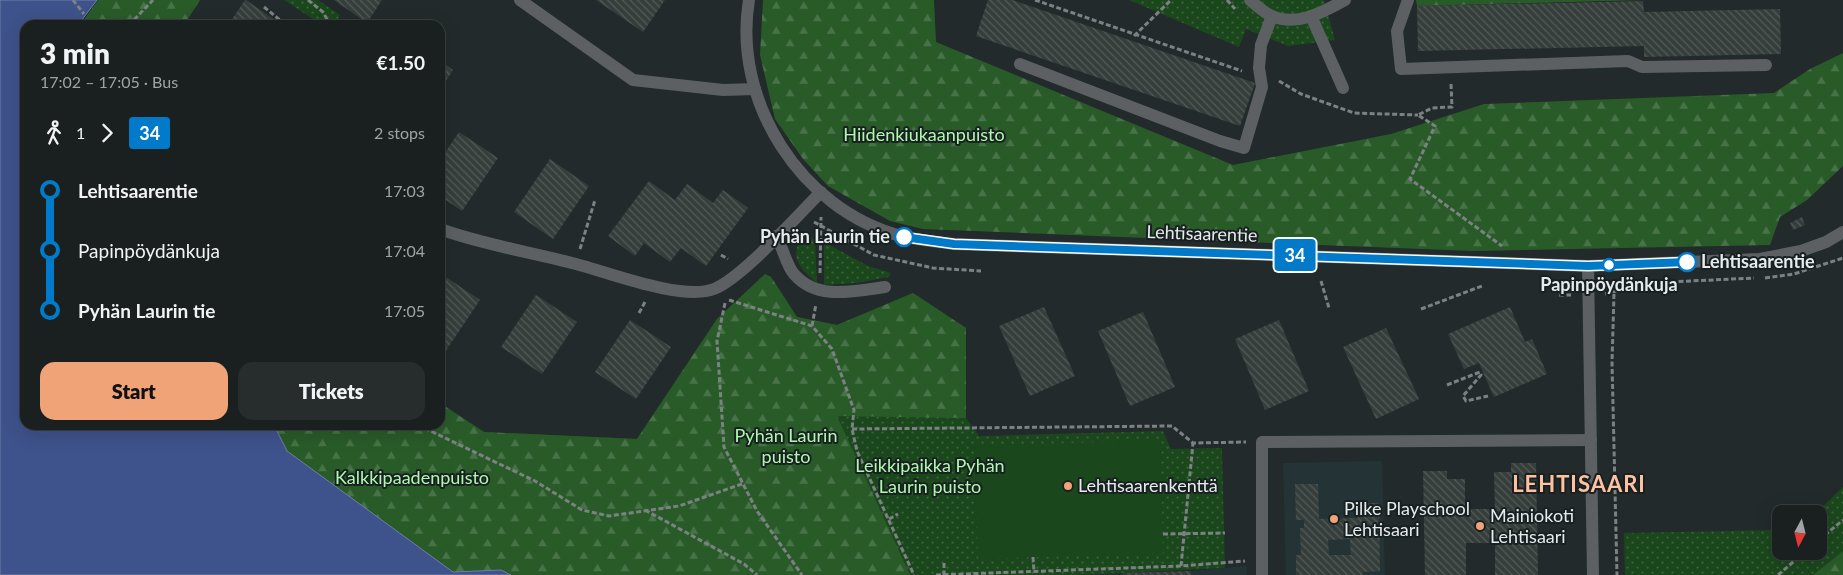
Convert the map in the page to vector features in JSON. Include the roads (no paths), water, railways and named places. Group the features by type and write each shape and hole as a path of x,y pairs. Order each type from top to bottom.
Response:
{"street":[{"path":"520,0 634,80 723,90 755,89"},
{"name":"Lehtisaarentie","path":"749,0 747,37 755,89 765,120 783,149 800,171 821,192 847,211 900,236 954,244 1588,266 1760,259 1801,250 1826,242 1843,232"},
{"path":"1250,0 1272,16 1298,20 1345,0"},
{"path":"1408,0 1397,31 1401,69 1628,61 1642,67 1766,65"},
{"path":"1020,64 1220,141 1244,148 1262,88 1258,68 1261,45 1272,16"},
{"path":"1311,16 1343,88"},
{"path":"445,231 472,241 575,264 677,291 713,290 744,268 821,192"},
{"path":"776,236 793,273 809,287 831,292 885,287"},
{"path":"1588,266 1593,575"},
{"path":"1262,575 1262,442 1591,440"}],"water":[{"path":"0,0 97,0 82,20 20,20 20,430 276,430 287,451 453,572 501,570 511,575 0,575"}],"place":[{"name":"Pyhän Laurin tie","path":"904,237"},
{"name":"Lehtisaarentie","path":"1687,262"},
{"name":"Papinpöydänkuja","path":"1609,265"},
{"name":"Lehtisaarenkenttä","path":"1068,486"},
{"name":"Pilke Playschool Lehtisaari","path":"1334,519"},
{"name":"Mainiokoti Lehtisaari","path":"1480,526"}],"district":[{"name":"LEHTISAARI","path":"1579,484"}],"park label":[{"name":"Hiidenkiukaanpuisto","path":"924,135"},
{"name":"Pyhän Laurin puisto","path":"786,446"},
{"name":"Leikkipaikka Pyhän Laurin puisto","path":"930,476"},
{"name":"Kalkkipaadenpuisto","path":"412,478"}]}
